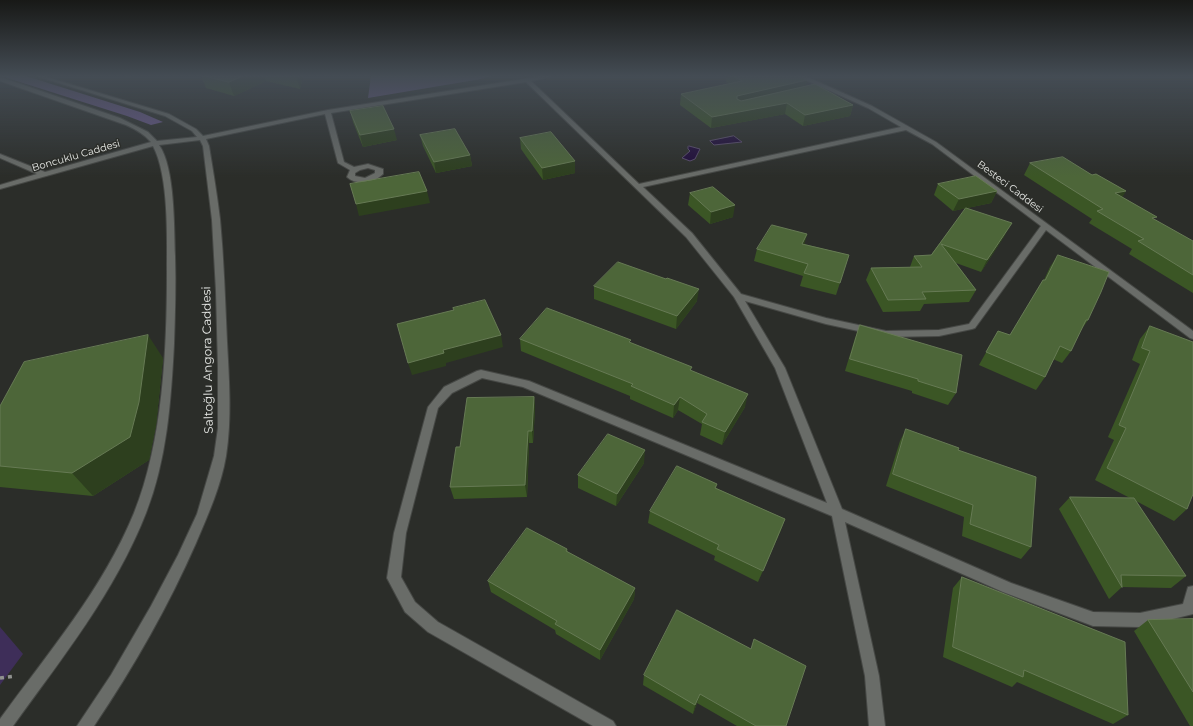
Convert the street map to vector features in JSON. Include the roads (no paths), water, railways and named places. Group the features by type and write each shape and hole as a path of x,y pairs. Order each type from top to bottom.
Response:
{"street":[{"path":"4,726 77,624 113,568 140,514 155,466 162,433 167,391 172,283 166,179 156,143 145,132 130,124 89,110"},
{"path":"150,110 167,115 194,130 202,138"},
{"name":"Boncuklu Caddesi","path":"0,187 156,143 202,138 341,110"},
{"path":"558,110 689,235 738,296 780,368 837,513 872,676 877,726"},
{"name":"Besteci Caddesi","path":"875,110 934,143 1193,336"},
{"path":"328,112 341,163 354,170"},
{"path":"638,186 907,128"},
{"name":"Saltoğlu Angora Caddesi","path":"85,726 116,680 152,618 182,559 203,514 220,456 223,428 223,368 216,220 206,146 202,138"},
{"path":"0,156 45,175"},
{"path":"738,296 826,321 886,334 940,333 972,326 1045,226"},
{"path":"608,726 433,627 410,607 394,578 400,533 433,407 448,390 481,374 525,384 837,513 1008,588 1093,619 1140,620 1188,609 1193,592"}]}
